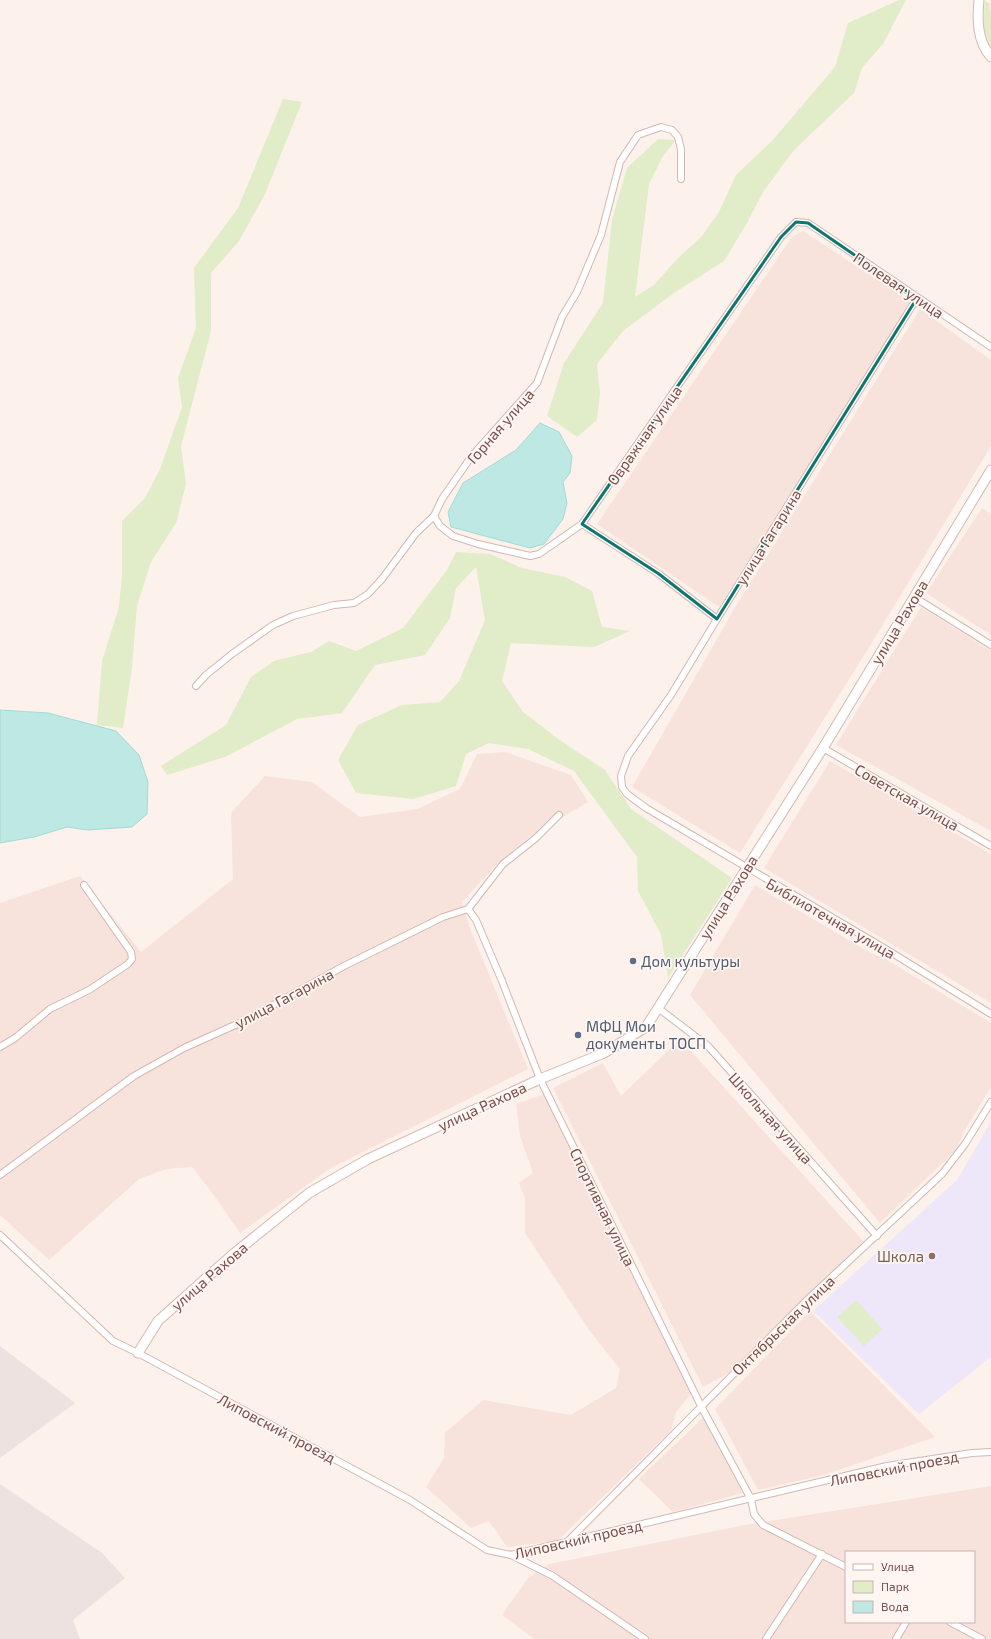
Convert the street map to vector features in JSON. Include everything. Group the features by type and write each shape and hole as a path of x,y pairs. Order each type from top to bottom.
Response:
{"street":[{"path":"979,0 978,26 984,46 991,56"},
{"name":"Горная улица","path":"196,686 206,675 232,654 273,625 293,616 314,610 334,605 354,603 368,594 382,579 416,533 434,516 442,499 472,458 537,383 562,317 577,292 601,235 620,162 638,135 661,127 672,130 678,138 681,149 681,179"},
{"name":"Овражная улица","path":"582,524 781,237 796,222 808,223"},
{"name":"Полевая улица","path":"808,223 991,347"},
{"name":"улица Гагарина","path":"621,776 628,756 671,695 918,298"},
{"name":"улица Рахова","path":"138,1353 158,1321 232,1255 309,1193 368,1159 540,1079 604,1053 646,1027 823,748 991,470"},
{"path":"434,516 440,526 453,536 478,544 530,556 539,554 582,524 659,574 717,619"},
{"path":"914,597 991,645"},
{"name":"Советская улица","path":"823,748 991,846"},
{"name":"Библиотечная улица","path":"621,776 622,787 627,794 641,805 884,948 991,1014"},
{"path":"468,909 503,864 536,838 558,814"},
{"path":"0,1047 15,1038 50,1009 89,990 128,964 132,959 131,952 84,885"},
{"name":"улица Гагарина","path":"0,1175 134,1076 184,1048 244,1021 350,962 436,920 468,909"},
{"name":"Спортивная улица","path":"468,909 476,920 499,974 540,1079 701,1406 751,1499 754,1514 763,1525 845,1566"},
{"name":"Школьная улица","path":"658,1008 708,1046 877,1236"},
{"name":"Октябрьская улица","path":"567,1542 805,1302 942,1174 965,1144 991,1102"},
{"name":"Липовский проезд","path":"0,1236 113,1341 138,1353 410,1500 487,1550 511,1555 888,1466 972,1453 991,1452"},
{"path":"766,1639 822,1554"},
{"path":"511,1555 554,1576 645,1639"},
{"path":"896,1639 905,1623"},
{"path":"952,1623 982,1639"}],"highlighted area":[{"path":"796,222 808,223 917,298 717,619 659,574 582,524 781,237"}],"shaded area":[{"path":"803,231 912,303 719,607 597,524 792,237"},
{"path":"920,309 991,360 991,446 873,641 740,853 632,787 733,611"},
{"path":"982,508 991,514 991,635 926,593"},
{"path":"921,607 991,651 991,831 836,745"},
{"path":"505,752 571,775 588,802 528,838 498,863 462,902 471,931 528,1069 329,1169 240,1233 192,1167 166,1169 139,1179 49,1260 0,1215 0,903 80,876 141,952 233,879 231,813 265,776 312,782 360,817 417,809 460,789 477,754"},
{"path":"830,761 991,854 991,1003 764,868"},
{"path":"755,885 869,952 887,960 991,1023 991,1087 965,1130 956,1150 880,1223 690,995"},
{"path":"680,1039 864,1242 740,1367 703,1387 553,1088 603,1063 621,1096"},
{"path":"544,1094 691,1394 676,1412 671,1431 557,1541 507,1547 489,1521 471,1528 426,1487 444,1458 445,1433 483,1400 571,1415 616,1388 620,1369 589,1330 525,1233 525,1198 519,1183 533,1173 520,1136 516,1104"},
{"name":"Школа","path":"991,1122 991,1357 919,1414 813,1311 957,1180"},
{"path":"810,1311 935,1437 824,1475 758,1490 715,1409"},
{"path":"0,1346 75,1403 0,1458"},
{"path":"705,1416 743,1493 673,1512 639,1479"},
{"path":"0,1484 102,1553 125,1578 73,1620 80,1639 0,1639"},
{"path":"991,1486 991,1639 534,1639 502,1615 528,1578 549,1564 745,1525"}],"green space":[{"path":"899,0 906,0 883,44 862,68 854,93 794,150 763,192 747,223 724,261 674,293 623,331 597,364 600,393 597,420 577,437 547,416 564,363 603,303 612,220 627,168 658,139 676,140 663,156 649,184 635,297 654,285 677,259 702,236 719,212 736,175 772,141 835,67 848,23"},
{"path":"985,1 991,4 989,8 991,13 991,49 983,26"},
{"path":"283,99 302,102 265,194 239,241 211,273 211,331 181,446 186,484 176,523 151,562 137,606 132,668 123,728 97,725 102,661 119,607 122,574 122,521 145,498 160,469 182,407 178,378 196,328 194,268 238,208"},
{"path":"456,552 490,554 522,568 565,577 592,591 602,627 630,631 594,647 511,643 502,681 523,712 561,741 605,770 631,809 732,878 668,978 661,934 638,891 637,857 574,771 528,749 489,743 466,754 456,786 414,799 356,793 338,760 358,725 402,705 440,702 459,681 485,620 476,567 456,588 450,618 425,655 375,665 342,713 297,719 225,757 167,775 161,766 226,725 251,677 274,661 311,652 329,641 356,651 403,628 447,570"},
{"path":"856,1300 882,1329 864,1346 837,1317"}],"water":[{"path":"540,423 559,432 572,456 570,473 563,482 567,503 563,519 544,544 530,548 451,527 448,512 463,483 516,450"},
{"path":"0,710 48,713 116,731 139,755 148,782 147,814 132,827 87,830 67,827 34,837 0,843"}],"place":[{"name":"Дом культуры","path":"633,961"},
{"name":"МФЦ Мои документы ТОСП","path":"578,1035"},
{"name":"Школа","path":"932,1256"}]}
